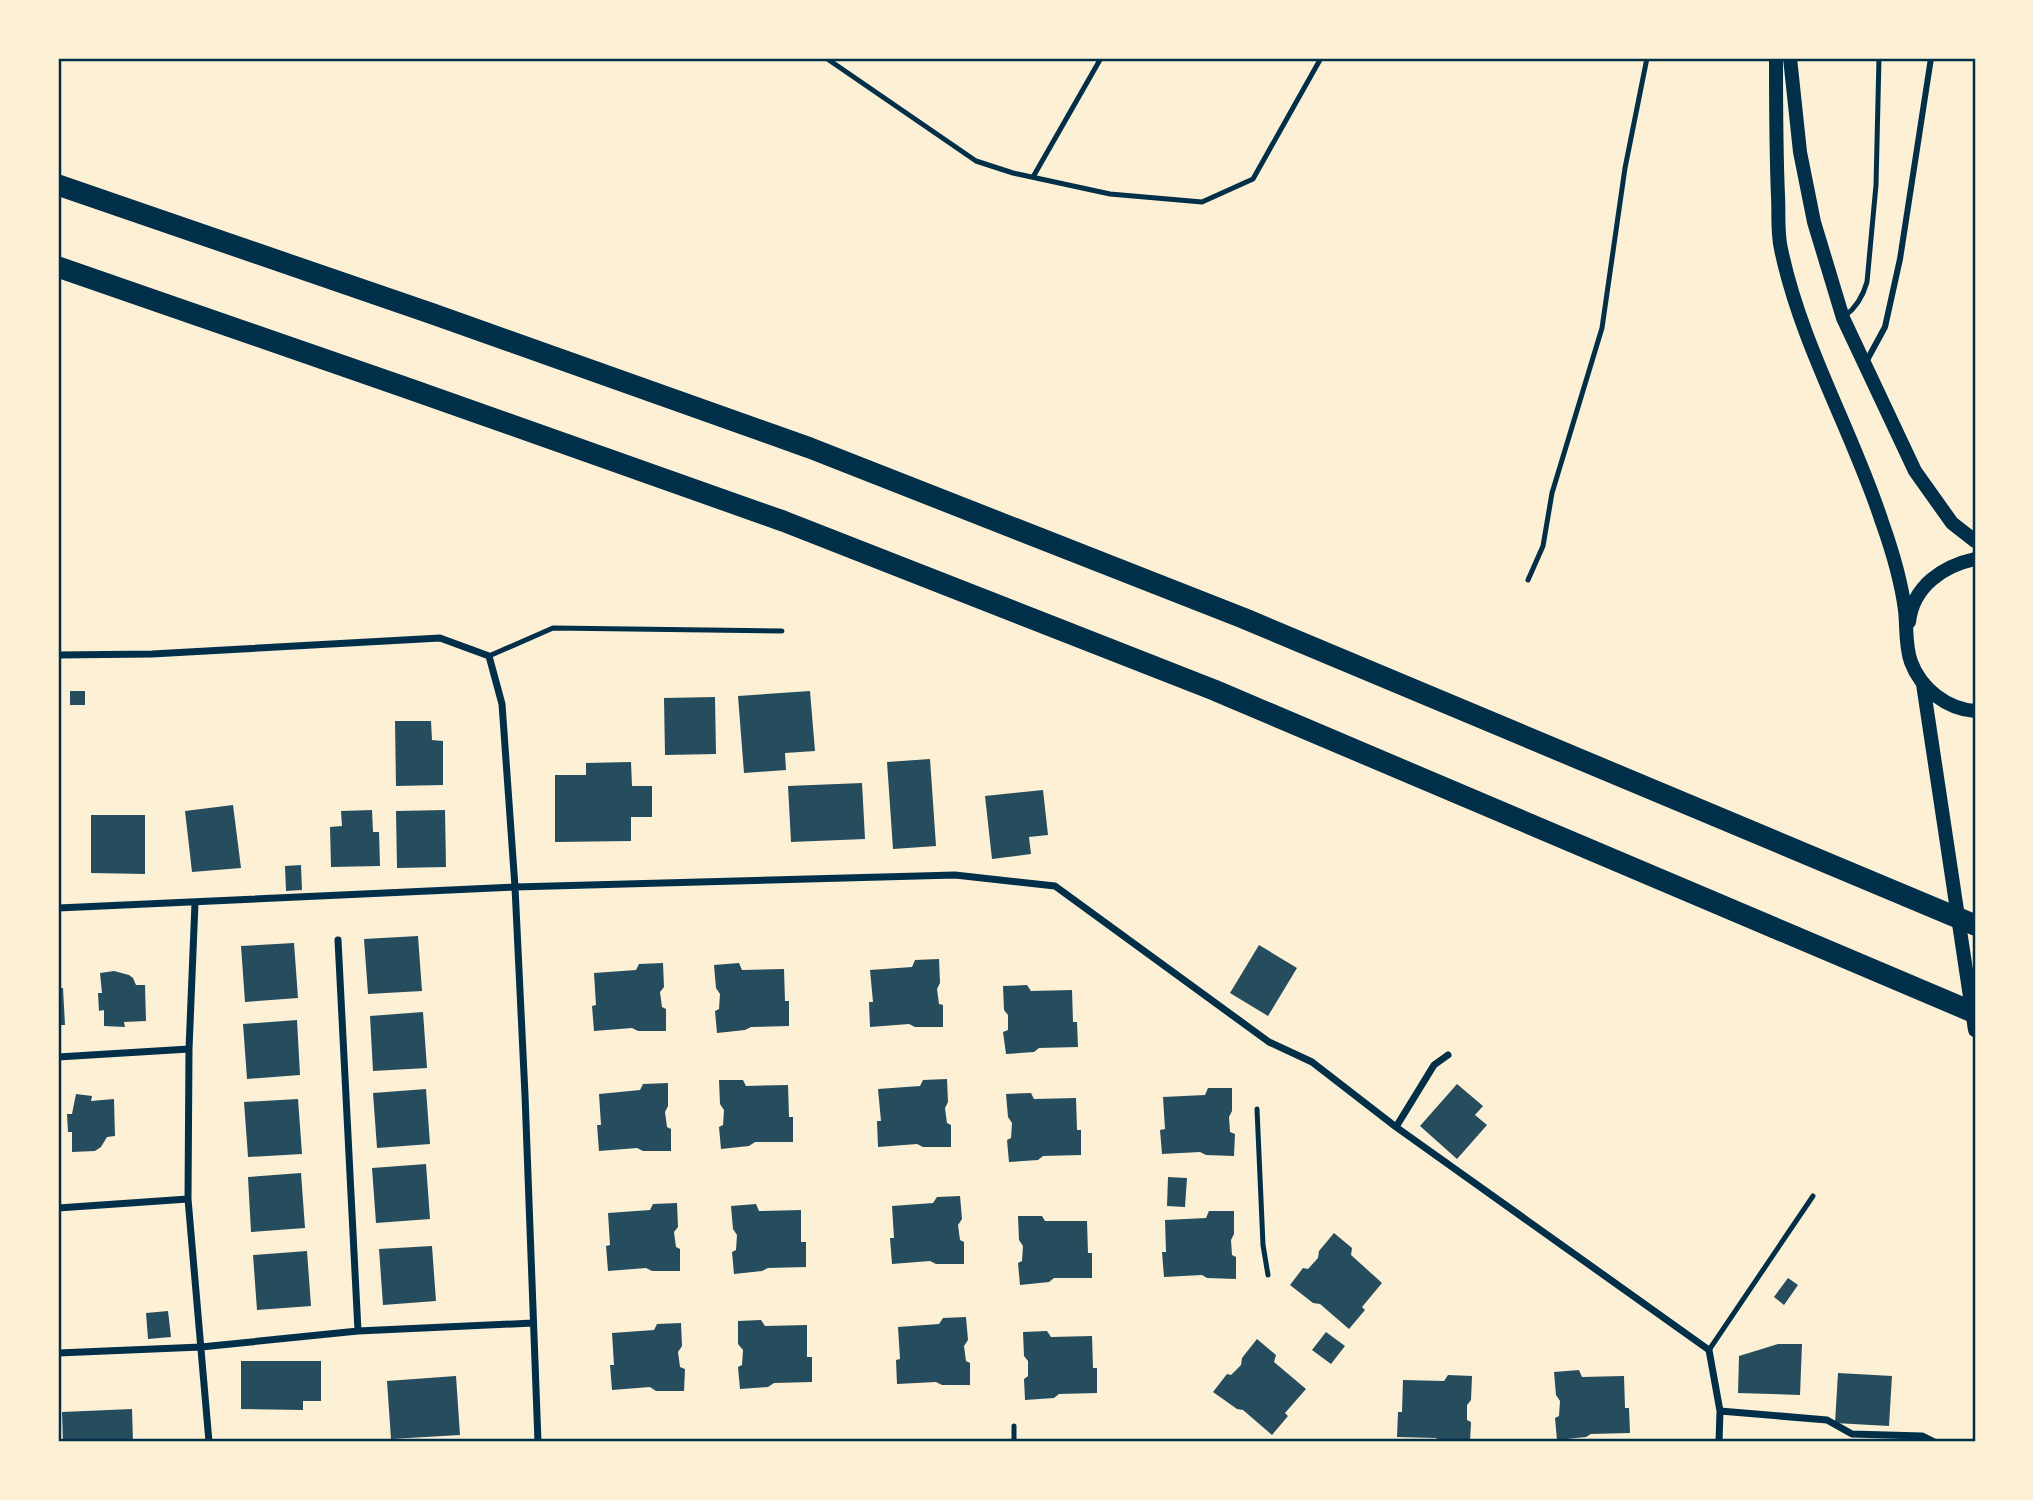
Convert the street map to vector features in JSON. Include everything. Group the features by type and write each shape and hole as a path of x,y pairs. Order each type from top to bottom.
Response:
{"highway":[{"path":"58,185 459,323 823,453 1243,618 1975,925"},
{"path":"58,267 783,521 1214,690 1975,1013"}],"main road":[{"path":"1776,58 1780,247 1807,338 1860,459 1883,523 1898,576 1911,662 1923,684 1975,1030"},
{"path":"1790,58 1800,152 1814,222 1843,318 1915,471 1952,523 1975,541"},
{"path":"1907,637 1910,612 1920,591 1936,574 1956,563 1975,559"},
{"path":"1923,684 1942,700 1965,710 1975,711"}],"street":[{"path":"1864,365 1885,327 1900,259 1931,58"},
{"path":"58,655 152,654 440,638 489,656 502,704 515,887 538,1442"},
{"path":"58,908 515,887 955,876 1055,886 1269,1042 1312,1062 1396,1126 1709,1350 1720,1411 1719,1442"},
{"path":"195,903 189,1049 188,1199 209,1442"},
{"path":"338,940 358,1331"},
{"path":"58,1057 189,1049"},
{"path":"1396,1126 1434,1065 1448,1055"},
{"path":"58,1208 188,1199"},
{"path":"58,1353 201,1347 358,1331 533,1322"},
{"path":"1720,1411 1828,1420 1852,1434 1922,1436 1934,1442"}],"lane":[{"path":"826,58 976,161 1110,194 1202,202 1253,179 1321,58"},
{"path":"1033,177 1101,58"},
{"path":"1528,580 1543,546 1552,492 1602,328 1625,167 1647,58"},
{"path":"1843,318 1856,307 1867,282 1876,186 1879,58"},
{"path":"489,656 553,628 782,631"},
{"path":"1257,1109 1263,1245 1268,1275"},
{"path":"1709,1350 1813,1196"},
{"path":"1014,1426 1014,1442"}],"building":[{"path":"70,691 85,691 85,705 70,705"},
{"path":"810,691 815,751 785,753 786,770 744,773 738,696"},
{"path":"715,697 716,754 665,755 664,698"},
{"path":"395,721 431,721 432,740 443,741 443,785 396,786"},
{"path":"930,759 936,846 893,849 887,762"},
{"path":"631,762 632,786 652,786 652,817 631,817 631,841 555,842 555,775 586,775 586,763"},
{"path":"862,783 865,839 791,842 788,786"},
{"path":"1043,790 1048,835 1029,837 1031,854 992,859 985,796"},
{"path":"233,805 241,868 192,872 185,811"},
{"path":"372,810 373,832 379,832 380,866 331,867 330,827 342,826 341,811"},
{"path":"445,810 446,867 397,868 396,811"},
{"path":"91,815 145,815 145,874 91,873"},
{"path":"301,865 302,890 286,891 285,866"},
{"path":"418,936 422,991 368,994 364,939"},
{"path":"294,943 298,998 245,1002 241,946"},
{"path":"1259,945 1297,968 1268,1016 1230,993"},
{"path":"939,959 940,983 937,989 939,1004 943,1005 943,1027 915,1027 909,1024 870,1027 869,1002 873,1002 870,970 912,967 915,960"},
{"path":"663,963 664,987 660,992 662,1007 666,1009 666,1031 638,1031 632,1028 594,1031 594,973 636,970 639,964"},
{"path":"739,963 742,970 784,969 785,1001 789,1001 789,1026 751,1027 717,1033 715,1011 719,1009 720,994 716,988 714,965"},
{"path":"114,971 129,975 136,985 145,985 146,1021 124,1022 125,1027 104,1026 104,1010 99,1011 98,993 102,993 100,973"},
{"path":"1027,985 1031,991 1072,990 1073,1022 1077,1022 1078,1047 1039,1048 1034,1052 1006,1054 1003,1032 1008,1030 1008,1015 1004,1010 1003,986"},
{"path":"58,988 63,988 65,1025 58,1025"},
{"path":"423,1012 427,1068 373,1071 370,1016"},
{"path":"297,1020 300,1075 247,1079 243,1024"},
{"path":"947,1079 948,1102 945,1108 947,1123 951,1125 951,1147 923,1147 917,1144 878,1147 877,1121 881,1121 878,1089 920,1086 923,1080"},
{"path":"719,1080 743,1080 746,1086 788,1085 789,1117 793,1117 793,1142 755,1142 749,1146 721,1149 719,1127 723,1125 724,1110 720,1104"},
{"path":"668,1083 668,1106 665,1112 667,1127 671,1129 671,1151 643,1151 637,1148 599,1151 599,1094 640,1090 643,1084"},
{"path":"1457,1084 1483,1106 1475,1115 1487,1125 1457,1159 1420,1126"},
{"path":"1208,1088 1232,1088 1232,1111 1229,1117 1230,1132 1235,1134 1234,1156 1206,1155 1200,1152 1162,1154 1160,1130 1165,1129 1163,1097 1205,1095"},
{"path":"426,1089 430,1144 377,1148 373,1093"},
{"path":"1031,1093 1034,1099 1076,1098 1077,1130 1081,1130 1081,1155 1043,1156 1038,1160 1009,1162 1007,1140 1011,1138 1012,1123 1008,1117 1006,1094"},
{"path":"76,1094 92,1096 91,1101 114,1099 115,1136 107,1137 95,1151 72,1152 72,1132 68,1132 67,1114 72,1114"},
{"path":"298,1099 302,1154 248,1157 244,1102"},
{"path":"426,1164 430,1219 376,1223 372,1168"},
{"path":"301,1173 305,1228 251,1232 248,1177"},
{"path":"1168,1177 1187,1178 1185,1207 1167,1206"},
{"path":"960,1196 962,1219 958,1225 960,1240 964,1242 964,1264 936,1264 930,1261 892,1264 892,1206 933,1203 937,1197"},
{"path":"677,1203 678,1227 674,1232 676,1247 680,1249 680,1271 652,1271 646,1268 608,1271 608,1213 650,1210 653,1204"},
{"path":"756,1204 759,1211 801,1210 801,1242 806,1242 806,1267 768,1268 734,1274 732,1252 736,1250 737,1235 733,1229 731,1206"},
{"path":"1209,1211 1234,1211 1234,1234 1231,1240 1232,1255 1236,1257 1236,1279 1207,1278 1202,1275 1164,1277 1162,1252 1166,1252 1165,1220 1206,1218"},
{"path":"1018,1216 1042,1216 1045,1221 1087,1221 1088,1253 1092,1253 1092,1278 1054,1278 1049,1282 1020,1285 1018,1263 1022,1261 1023,1246 1019,1240"},
{"path":"1334,1233 1352,1248 1351,1255 1382,1283 1362,1307 1365,1310 1349,1329 1320,1304 1313,1303 1290,1285 1303,1268 1308,1269 1318,1258 1319,1251"},
{"path":"432,1246 436,1301 383,1305 379,1249"},
{"path":"307,1251 311,1306 257,1310 253,1255"},
{"path":"1788,1278 1798,1285 1784,1305 1774,1297"},
{"path":"168,1311 171,1337 148,1339 146,1313"},
{"path":"966,1317 968,1340 964,1346 966,1361 970,1363 970,1385 942,1385 936,1382 897,1384 896,1360 900,1359 898,1327 939,1324 943,1318"},
{"path":"761,1320 765,1326 807,1325 807,1357 812,1357 812,1382 774,1383 768,1387 740,1389 738,1367 742,1365 743,1350 738,1344 738,1321"},
{"path":"681,1323 682,1346 678,1352 680,1367 685,1369 684,1391 656,1391 650,1387 612,1390 612,1333 654,1330 657,1324"},
{"path":"1047,1331 1051,1337 1092,1336 1093,1368 1097,1368 1097,1393 1059,1394 1054,1398 1025,1400 1024,1379 1028,1376 1028,1361 1024,1356 1023,1332"},
{"path":"1326,1332 1345,1346 1331,1364 1312,1350"},
{"path":"1257,1339 1276,1355 1274,1362 1306,1389 1285,1413 1288,1416 1272,1435 1243,1410 1237,1409 1213,1392 1227,1374 1231,1375 1241,1365 1242,1358"},
{"path":"1778,1344 1802,1344 1800,1395 1738,1393 1739,1356"},
{"path":"241,1361 321,1361 321,1401 303,1401 303,1410 241,1409"},
{"path":"1579,1370 1582,1377 1624,1376 1625,1408 1629,1408 1630,1433 1591,1434 1557,1440 1555,1418 1559,1416 1560,1401 1556,1395 1554,1372"},
{"path":"1838,1373 1892,1376 1889,1426 1835,1423"},
{"path":"1448,1375 1472,1376 1471,1400 1467,1405 1467,1420 1471,1422 1470,1442 1397,1437 1398,1412 1402,1412 1403,1380 1444,1381"},
{"path":"456,1376 460,1435 391,1439 387,1381"},
{"path":"132,1409 133,1442 63,1442 62,1412"}]}
